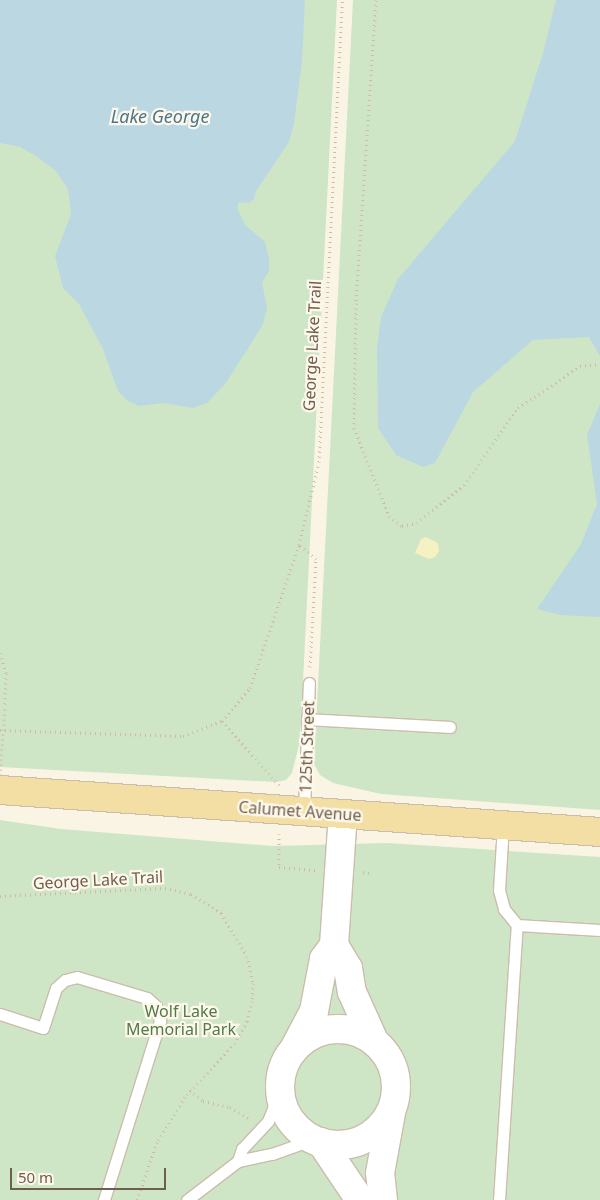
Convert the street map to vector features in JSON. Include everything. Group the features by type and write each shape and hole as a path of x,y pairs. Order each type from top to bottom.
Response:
{"main road":[{"name":"Calumet Avenue","path":"0,790 600,832"},
{"path":"343,814 334,945 324,959 314,1011 284,1068 280,1092 293,1123 318,1141 360,1200"},
{"path":"334,945 348,968 352,992 374,1041"},
{"path":"295,1047 309,1036 325,1030 342,1028 359,1032 374,1041 387,1055 394,1072 396,1091 380,1173 383,1200"},
{"path":"318,1141 338,1145 370,1135 391,1110"}],"lane":[{"name":"125th Street","path":"304,811 309,683"},
{"path":"307,719 450,727"},
{"path":"499,1200 517,925 504,909 498,890 503,825"},
{"path":"517,925 600,930"},
{"path":"0,1014 43,1028 56,988 65,980 77,977 147,998 156,1006 160,1021 104,1200"},
{"path":"238,1161 242,1149 262,1128 280,1092"},
{"path":"186,1200 238,1161 318,1141"}],"path":[{"name":"George Lake Trail","path":"222,721 250,688 299,545 319,462 342,0"},
{"path":"376,0 356,304 354,428 389,516 402,526 417,522 464,485 518,408 555,380 590,365 600,364"},
{"path":"299,545 316,559 309,683"},
{"path":"0,652 6,673 0,775"},
{"path":"0,730 183,736 222,721 280,784"},
{"name":"George Lake Trail","path":"0,896 165,888 192,894 221,913 248,956 252,1002 235,1043 190,1090 157,1142 137,1200"},
{"path":"190,1090 203,1101 235,1109 262,1128"}],"green space":[{"path":"0,0 337,0 300,741 292,773 286,780 275,782 0,767"},
{"path":"353,0 600,0 600,810 381,794 333,783 320,775 314,764"},
{"name":"Wolf Lake Memorial Park","path":"0,820 61,829 273,846 388,843 600,857 600,1200 0,1200"}],"sand":[{"path":"426,537 438,543 439,551 435,557 429,559 415,553 421,539"}],"water":[{"name":"Lake George","path":"0,0 305,0 302,61 294,124 289,142 256,191 254,199 249,203 239,202 237,207 245,225 265,242 269,259 269,271 262,282 267,308 263,324 247,350 225,384 207,403 193,408 164,403 139,406 128,401 118,391 103,349 79,304 63,288 55,256 71,214 68,189 56,171 36,156 20,147 0,143"},
{"path":"556,0 600,0 600,356 589,337 533,340 473,392 435,463 423,467 396,455 378,428 377,348 381,317 398,279 515,141 543,53"},
{"path":"600,404 600,617 560,615 537,609 581,544 597,504 587,435"}]}
